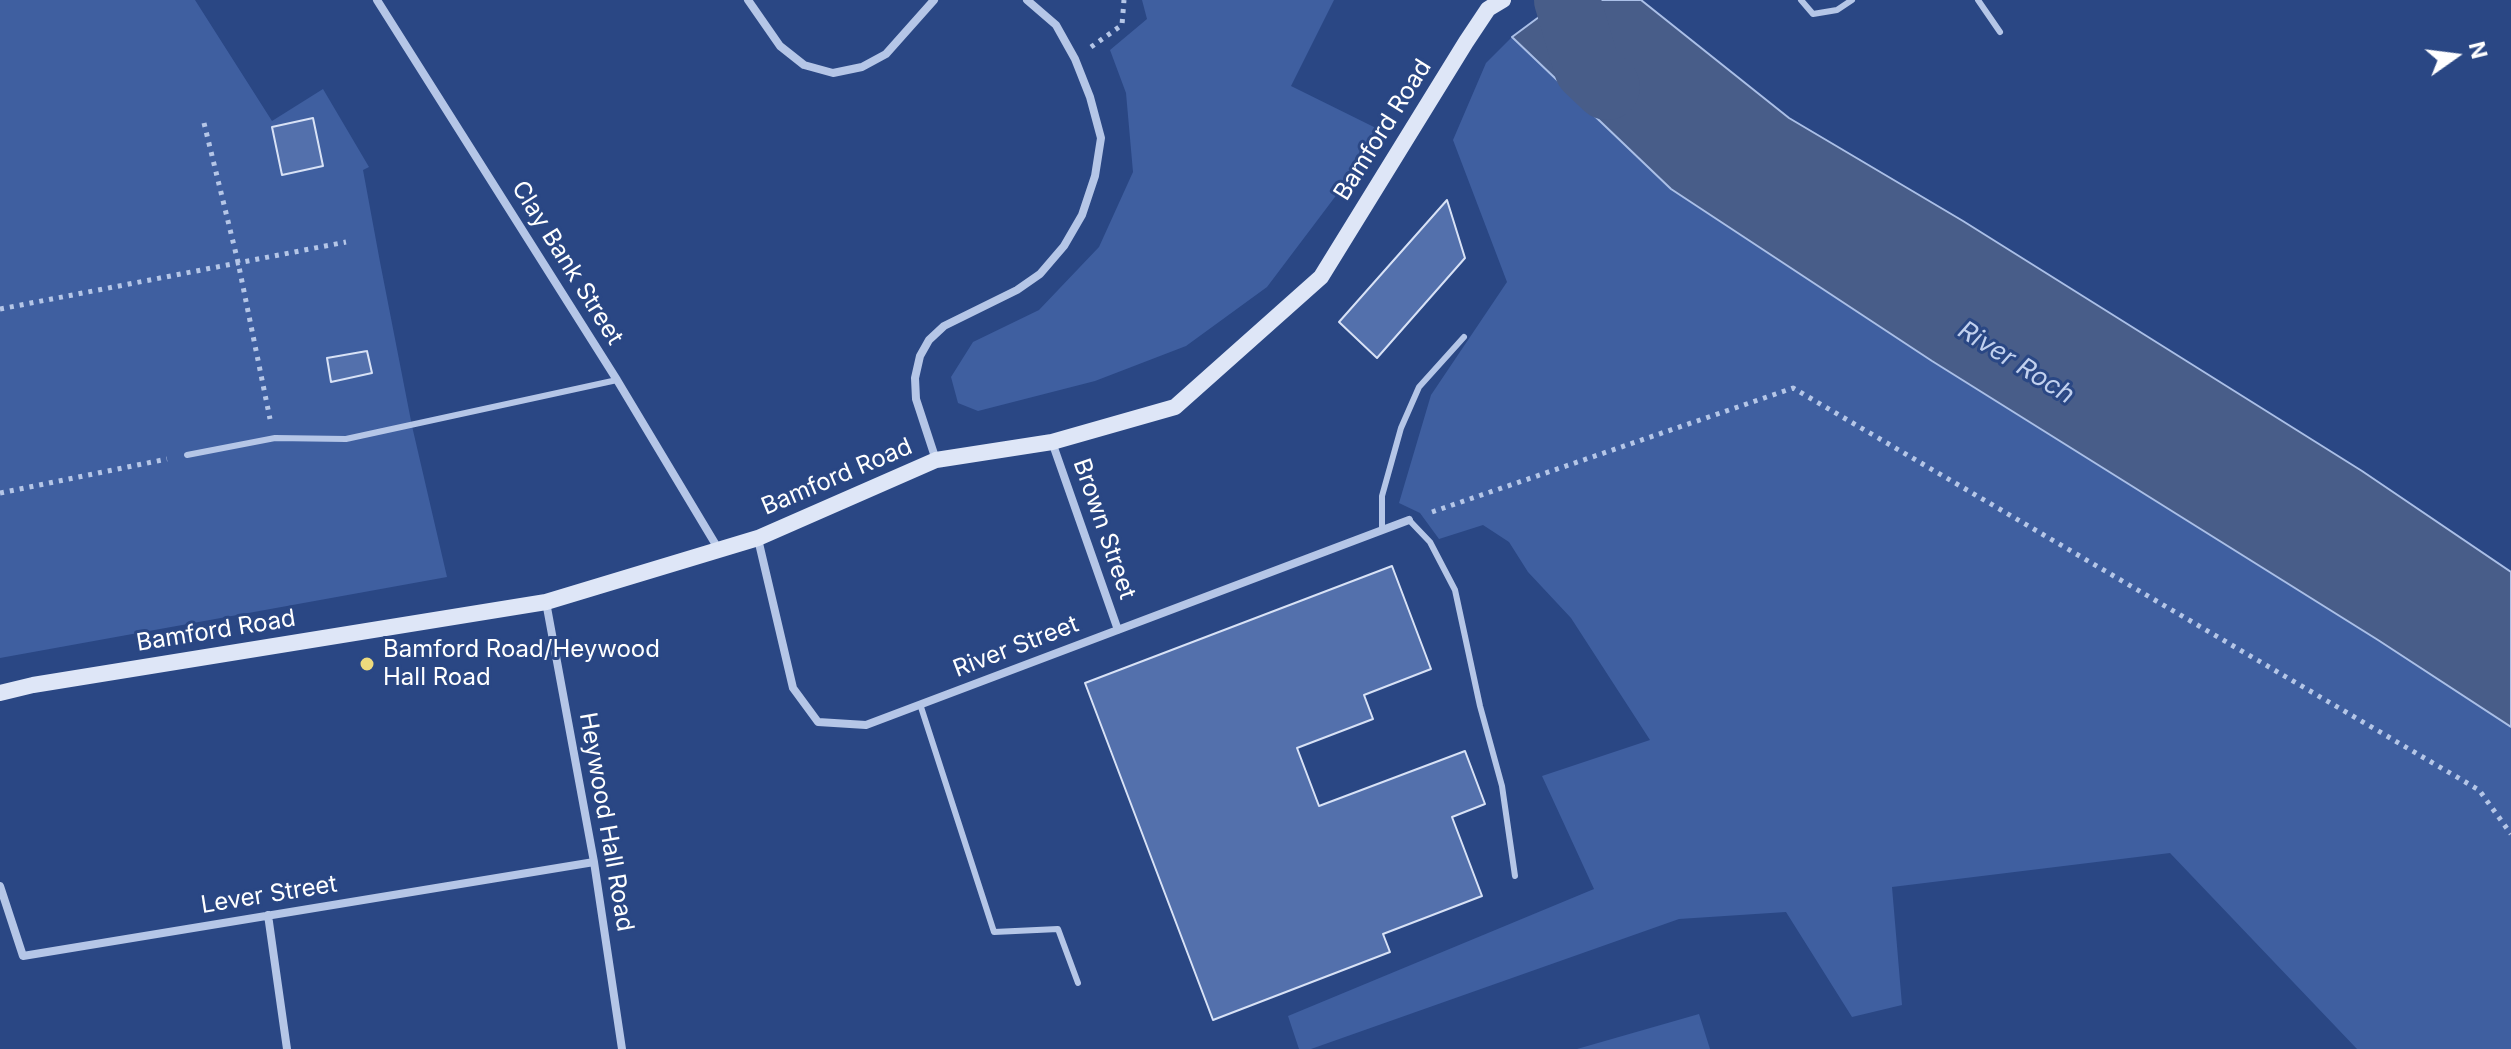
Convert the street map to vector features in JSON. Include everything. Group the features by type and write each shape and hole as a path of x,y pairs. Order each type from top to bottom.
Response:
{"street":[{"name":"Clay Bank Street","path":"377,0 617,380 719,551"},
{"path":"748,0 780,46 804,65 833,73 862,67 886,54 934,0"},
{"path":"936,460 916,399 915,378 924,348 944,326 1017,290 1040,274 1064,246 1082,215 1095,176 1101,138 1090,97 1075,59 1056,25 1027,0"},
{"name":"Bamford Road","path":"0,693 33,685 546,602 758,538 936,460 1052,442 1175,407 1321,277 1491,3"},
{"name":"Brown Street","path":"1052,442 1118,630"},
{"name":"River Street","path":"758,538 793,688 818,722 866,725 1409,520"},
{"name":"Heywood Hall Road","path":"546,602 594,862 622,1049"},
{"name":"Lever Street","path":"0,886 23,956 594,862"},
{"path":"268,915 287,1049"}],"lane":[{"path":"1801,0 1813,14 1837,10 1852,0"},
{"path":"1978,0 2000,32"},
{"path":"1382,530 1382,496 1401,428 1419,387 1464,337"},
{"path":"187,455 275,438 346,439 617,380"},
{"path":"1409,520 1430,542 1455,590 1480,706 1502,786 1515,876"},
{"path":"920,704 994,932 1058,929 1078,983"}],"path":[{"path":"1075,59 1122,25 1124,0"},
{"path":"204,123 238,262 275,438"},
{"path":"0,309 346,242"},
{"path":"1409,520 1793,388 2479,790 2511,834"},
{"path":"0,493 187,455"}],"shaded area":[{"path":"0,0 195,0 272,121 323,89 369,167 363,170 380,262 412,426 447,577 0,658"},
{"path":"1142,0 1334,0 1291,86 1384,132 1267,287 1186,346 1095,381 978,411 958,403 951,377 973,342 1039,310 1099,247 1133,172 1126,93 1110,50 1147,19"},
{"path":"1512,37 1671,189 1932,361 2378,640 2511,727 2511,1049 2357,1049 2170,853 1892,887 1902,1005 1852,1017 1786,912 1679,919 1311,1049 1299,1049 1288,1016 1594,889 1542,776 1650,740 1571,618 1528,572 1509,542 1483,525 1439,539 1420,513 1399,503 1431,395 1507,282 1453,140 1486,63"},
{"path":"1699,1014 1710,1049 1577,1049"}],"water":[{"path":"1588,0 1641,0 1789,118 1963,221 2362,471 2511,572 2511,727 2378,640 1932,361 1671,189 1512,37 1543,14"}],"building":[{"path":"313,118 323,166 282,175 272,127"},
{"path":"1447,200 1465,258 1377,358 1339,322"},
{"path":"367,351 372,373 331,382 327,358"},
{"path":"1392,566 1431,669 1364,695 1373,719 1297,748 1319,806 1465,751 1485,804 1452,817 1482,896 1383,934 1390,952 1213,1020 1085,683"}],"waterway":[{"name":"River Roch","path":"1567,0 1587,68 1607,87"}],"place":[{"name":"Bamford Road/Heywood Hall Road","path":"367,664"}]}
